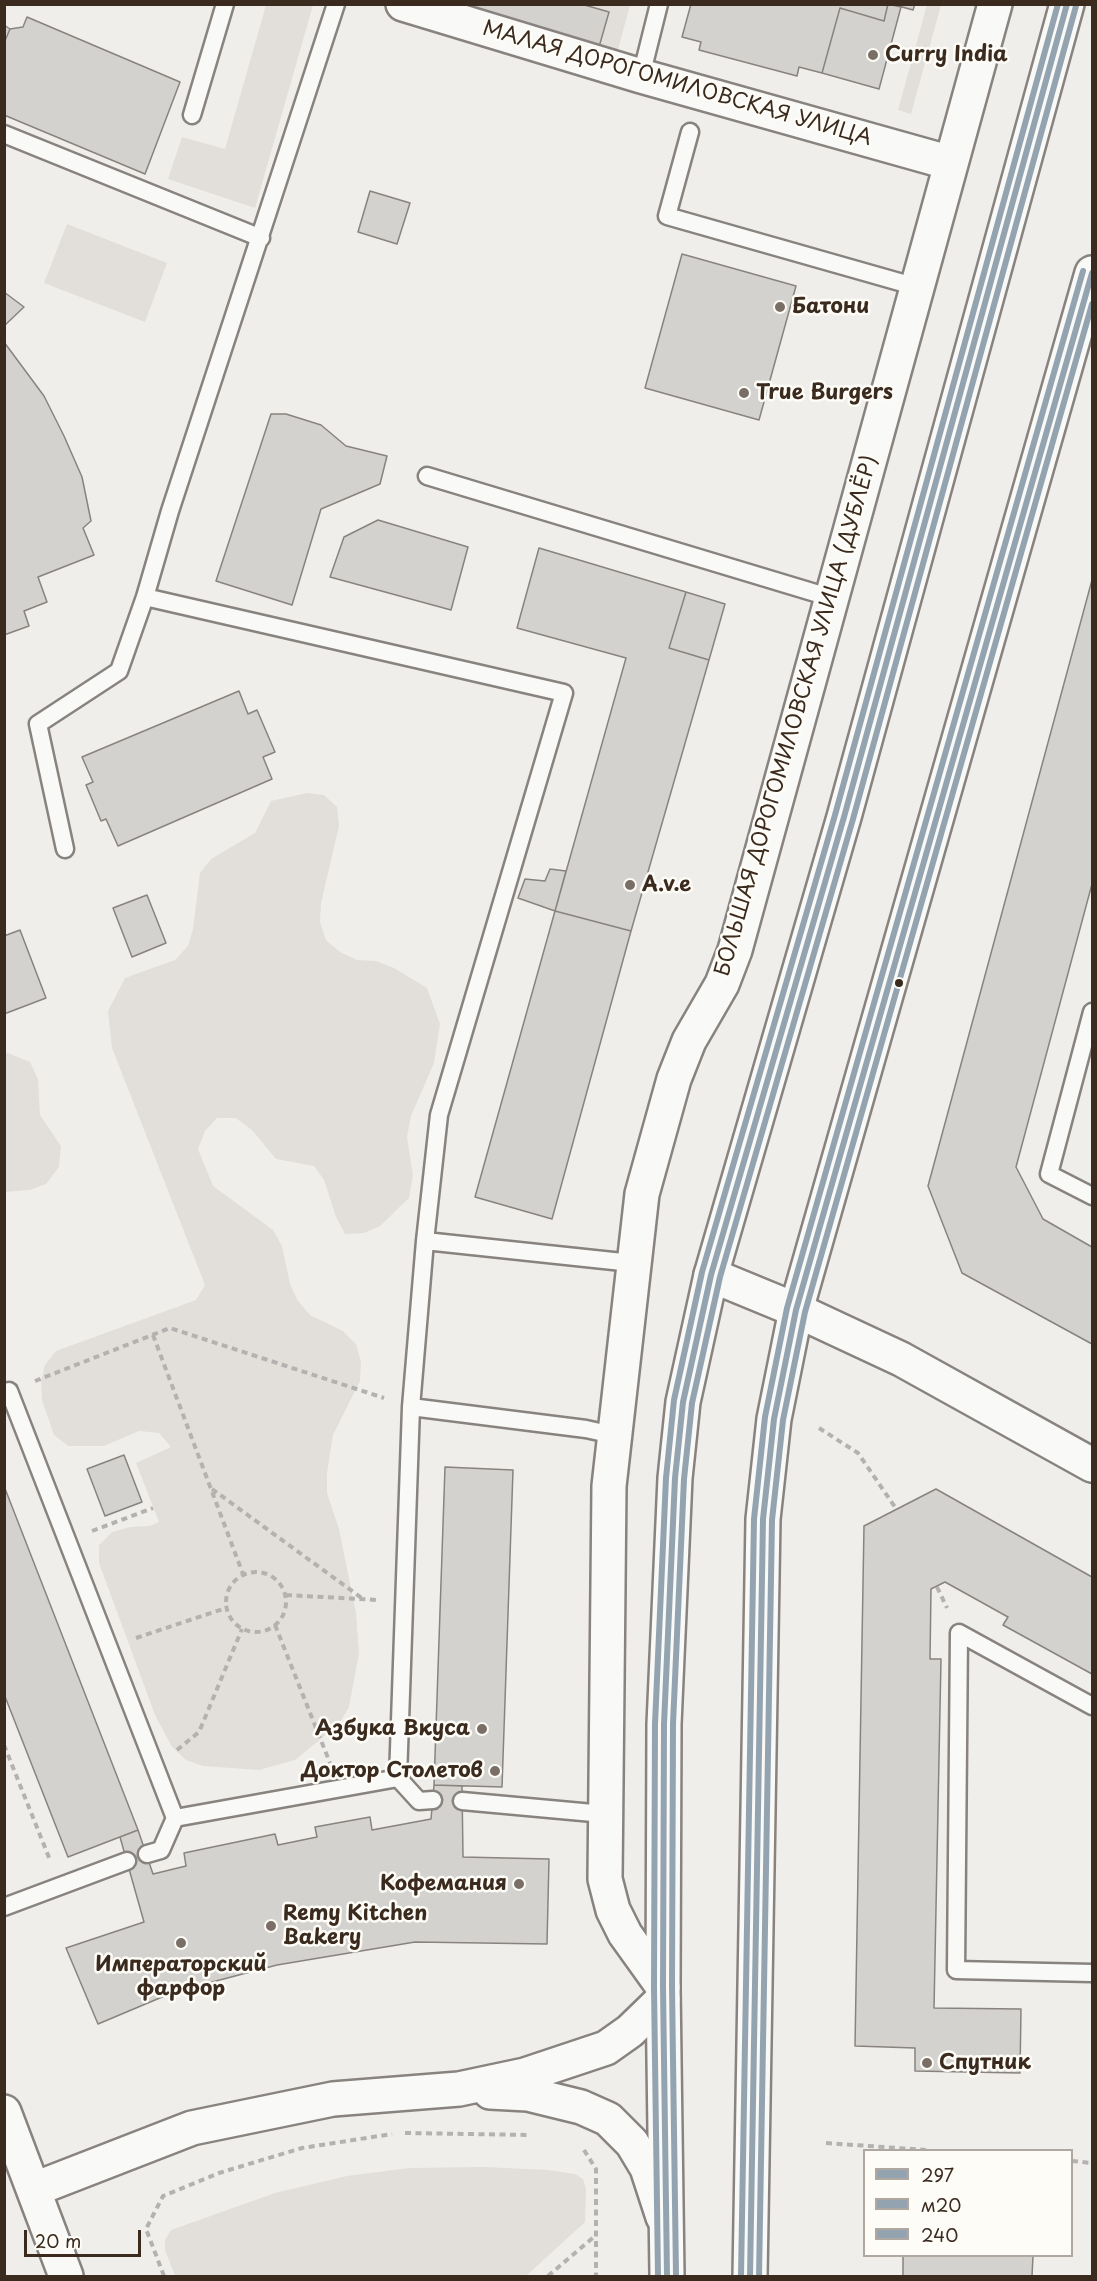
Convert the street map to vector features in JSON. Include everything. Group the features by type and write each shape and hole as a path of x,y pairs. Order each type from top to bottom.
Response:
{"main road":[{"name":"МАЛАЯ ДОРОГОМИЛОВСКАЯ УЛИЦА","path":"403,4 641,76 951,163"},
{"name":"БОЛЬШАЯ ДОРОГОМИЛОВСКАЯ УЛИЦА (ДУБЛЁР)","path":"663,1993 625,1934 613,1910 605,1879 607,1553 613,1435 631,1311 632,1263 642,1194 675,1078 689,1041 722,984 735,950 995,4"},
{"path":"667,2277 663,1993 664,1724 675,1478 683,1402 711,1275 844,817 1067,4"},
{"path":"750,2277 764,1519 774,1419 796,1310 1092,273"},
{"path":"711,1275 796,1310 901,1359 1092,1465"},
{"path":"35,2189 192,2128 333,2098 459,2089 525,2075 606,2048 630,2031 663,1993"},
{"path":"459,2089 528,2094 581,2107 608,2119 632,2143 648,2168 667,2230"},
{"path":"4,2112 35,2189 66,2277"}],"lane":[{"path":"192,115 225,4"},
{"path":"65,849 38,724 119,670 145,597 170,511 336,4"},
{"path":"641,76 659,4"},
{"path":"690,132 667,216 917,287"},
{"path":"4,134 261,238"},
{"path":"427,476 832,598"},
{"path":"145,597 564,693 439,1115 425,1241 411,1407 398,1778 419,1801 433,1800"},
{"path":"1092,1012 1049,1174 1092,1196"},
{"path":"425,1241 632,1263"},
{"path":"7,1392 175,1818 161,1850 147,1854"},
{"path":"411,1407 586,1429 613,1435"},
{"path":"1092,1706 959,1633 956,1970 1092,1973"},
{"path":"175,1818 398,1778"},
{"path":"462,1801 604,1814"},
{"path":"4,1907 127,1861"}],"path":[{"path":"7,1392 170,1328 411,1407"},
{"path":"153,1335 243,1574"},
{"path":"819,1428 858,1453 897,1509"},
{"path":"211,1488 363,1599"},
{"path":"67,1540 153,1508"},
{"path":"256,1571 269,1574 280,1583 286,1595 286,1609 275,1625 256,1632 242,1629 232,1620 226,1608 226,1594 233,1582 243,1574 256,1571"},
{"path":"286,1595 404,1601"},
{"path":"109,1647 226,1608"},
{"path":"275,1625 340,1788"},
{"path":"156,1768 199,1732 242,1629"},
{"path":"4,1745 60,1886"},
{"path":"164,2277 146,2229 163,2196 219,2173 302,2148 399,2133 506,2132 536,2135"},
{"path":"826,2143 901,2149"},
{"path":"580,2145 596,2169 596,2277"},
{"path":"1073,2161 1092,2163"},
{"path":"548,2277 596,2236"}],"shaded area":[{"path":"266,5 313,5 255,208 168,179 182,137 225,149"},
{"path":"432,5 630,5 616,57"},
{"path":"927,5 941,5 911,114 898,110"},
{"path":"67,224 167,263 145,322 44,283"},
{"path":"307,793 324,795 337,807 339,826 321,903 320,922 326,940 340,952 357,960 376,961 394,968 427,988 440,1024 434,1063 411,1116 407,1137 413,1175 409,1198 380,1226 364,1233 345,1234 336,1217 324,1180 314,1166 276,1159 252,1130 236,1118 217,1118 205,1131 198,1149 213,1186 273,1230 282,1246 290,1284 298,1301 310,1315 343,1331 356,1344 361,1362 360,1381 333,1435 327,1473 327,1493 339,1529 356,1613 359,1653 349,1707 339,1724 295,1760 259,1770 203,1766 186,1760 172,1747 155,1715 99,1563 99,1545 112,1532 130,1527 150,1526 159,1522 136,1463 171,1447 159,1433 139,1431 104,1446 68,1446 54,1435 42,1400 41,1381 45,1365 56,1351 196,1300 205,1285 112,1048 108,1011 125,978 175,960 188,946 193,929 200,873 211,859 255,833 271,801"},
{"path":"5,1052 30,1062 38,1079 40,1115 61,1146 59,1167 46,1184 30,1190 5,1192"},
{"path":"484,2167 548,2170 575,2174 583,2179 586,2189 585,2222 526,2276 175,2276 165,2250 165,2240 171,2230 275,2193 347,2176 409,2168"}],"building":[{"path":"447,4 581,4 609,12 599,47"},
{"path":"691,4 888,4 884,21 840,8 822,73 799,67 797,76 699,50 701,42 682,37"},
{"path":"888,4 901,7 879,89 822,73 840,8 884,21"},
{"path":"891,4 915,4 913,10"},
{"path":"27,17 180,82 145,174 4,115 4,43 10,29 23,27"},
{"path":"4,25 10,29 4,43"},
{"path":"370,191 410,203 397,244 358,232"},
{"path":"682,254 796,286 759,420 645,388"},
{"path":"4,292 24,307 4,326"},
{"path":"4,342 44,396 82,477 91,521 83,528 94,555 38,577 47,602 24,611 29,626 4,635"},
{"path":"271,414 286,414 321,425 346,446 387,456 380,484 321,509 292,605 216,581"},
{"path":"378,520 468,547 451,610 330,577 344,537"},
{"path":"539,548 686,592 669,648 709,660 631,931 555,911 626,658 517,628"},
{"path":"1092,580 1092,884 1016,1167 1043,1219 1092,1247 1092,1344 962,1273 928,1186"},
{"path":"686,592 725,604 709,660 669,648"},
{"path":"239,691 248,714 257,710 275,752 263,757 272,779 118,846 106,819 101,821 86,785 93,782 82,757"},
{"path":"550,869 566,871 555,911 518,898 525,879 545,881"},
{"path":"147,895 166,943 132,957 113,908"},
{"path":"555,911 631,931 552,1219 475,1197"},
{"path":"20,930 46,998 4,1014 4,936"},
{"path":"124,1455 142,1502 105,1516 87,1469"},
{"path":"445,1467 513,1470 502,1787 434,1785"},
{"path":"4,1486 138,1830 68,1857 4,1694"},
{"path":"936,1489 1092,1577 1092,1674 1003,1625 1008,1617 945,1582 931,1589 930,1659 941,1659 934,2008 1021,2009 1020,2073 915,2071 915,2048 855,2046 864,1526"},
{"path":"434,1785 462,1786 463,1857 549,1859 547,1944 415,1942 277,1965 174,1992 98,2024 66,1948 144,1922 120,1837 138,1830 153,1874 186,1866 184,1853 275,1834 278,1845 317,1837 315,1827 370,1817 372,1830 431,1819"},
{"path":"903,2257 1033,2257 1032,2276 903,2276"}],"transit line":[{"name":"240","path":"658,2276 654,1987 655,1724 666,1478 674,1400 702,1272 835,815 1058,4"},
{"name":"297","path":"667,2276 663,1987 664,1724 675,1478 683,1402 711,1275 844,817 1067,4"},
{"name":"м20","path":"676,2276 672,1987 673,1724 684,1479 692,1403 720,1277 853,819 1076,6"},
{"name":"240","path":"741,2276 754,1519 765,1417 787,1308 1083,271"},
{"name":"297","path":"750,2276 763,1519 774,1419 796,1310 1092,273"},
{"name":"м20","path":"759,2276 772,1520 783,1420 805,1312 1092,304"}],"place":[{"name":"Curry India","path":"873,55"},
{"name":"Батони","path":"780,307"},
{"name":"True Burgers","path":"744,393"},
{"name":"A.v.e","path":"630,885"},
{"name":"Азбука Вкуса","path":"482,1729"},
{"name":"Доктор Столетов","path":"495,1771"},
{"name":"Кофемания","path":"519,1884"},
{"name":"Remy Kitchen Bakery","path":"271,1926"},
{"name":"Императорский фарфор","path":"181,1943"},
{"name":"Спутник","path":"927,2063"}]}
